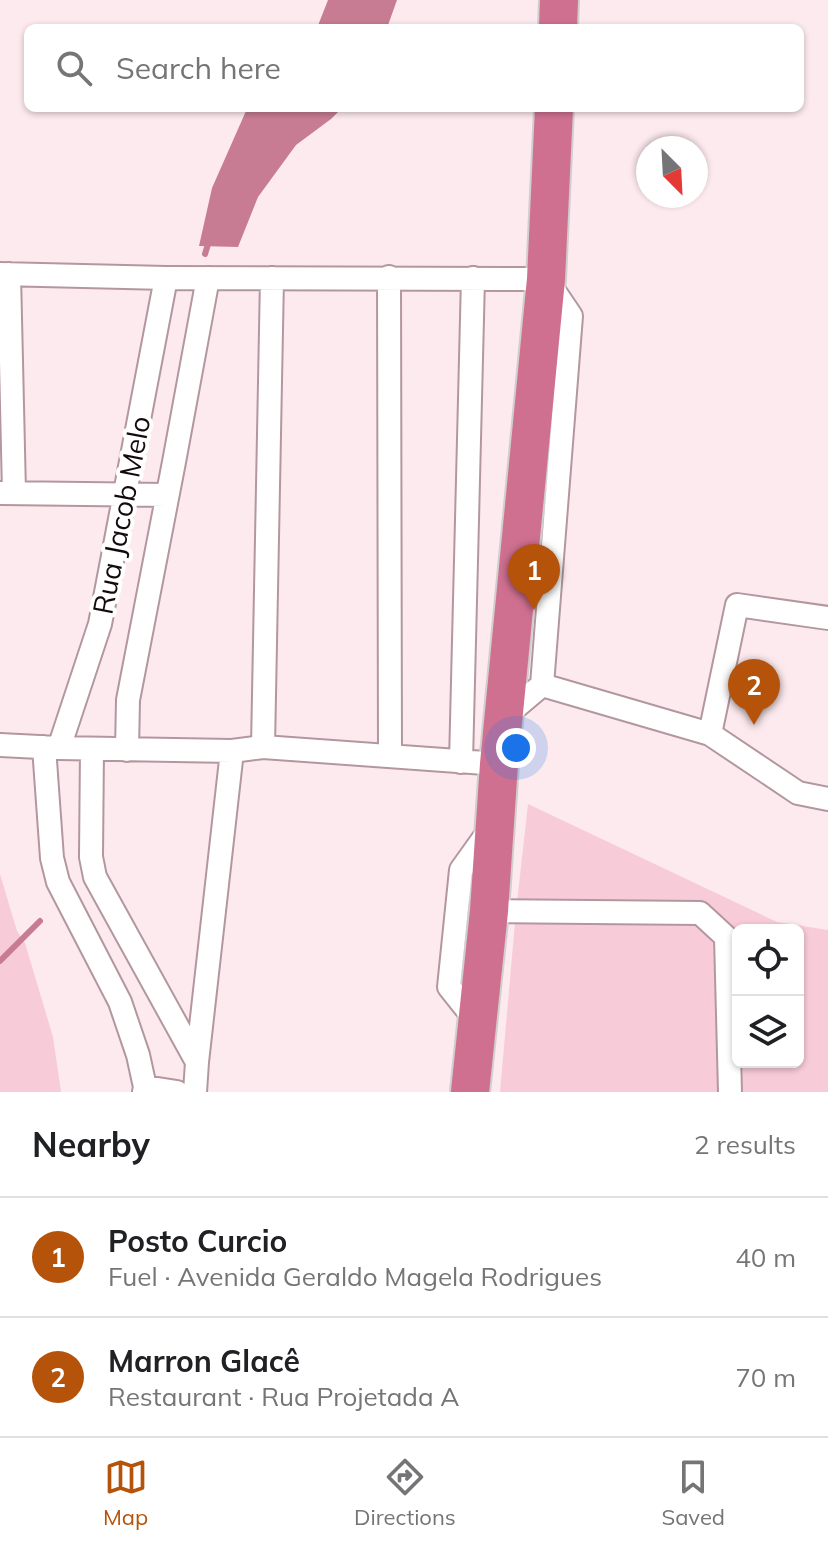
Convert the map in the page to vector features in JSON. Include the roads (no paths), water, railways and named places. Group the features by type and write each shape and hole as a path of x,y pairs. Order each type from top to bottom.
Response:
{"highway":[{"path":"558,24 559,0"},
{"path":"470,1092 546,279 554,112"}],"street":[{"path":"167,495 7,493 4,274 166,278 546,279 571,316 542,685 504,717"},
{"path":"389,277 390,756"},
{"name":"Rua Jacob Melo","path":"52,748 100,624 166,278"},
{"name":"Rua Jacob Melo","path":"127,750 128,700 208,278"},
{"path":"263,747 272,278"},
{"path":"461,762 473,278"},
{"path":"710,734 737,605 828,618"},
{"path":"542,685 710,734 798,793 828,799"},
{"path":"0,745 232,751 263,747 499,764"},
{"path":"52,748 52,858 58,882 120,1002 138,1055 144,1090 177,1092"},
{"path":"92,749 91,857 95,877 197,1062"},
{"path":"195,1092 232,751"},
{"path":"477,1022 449,987 461,870 496,820"},
{"path":"489,911 700,913 726,937 730,1092"}],"waterway":[{"path":"205,254 209,241"},
{"path":"0,961 40,921"}],"place":[{"name":"Posto Curcio","path":"534,610"},
{"name":"Marron Glacê","path":"754,725"}]}
